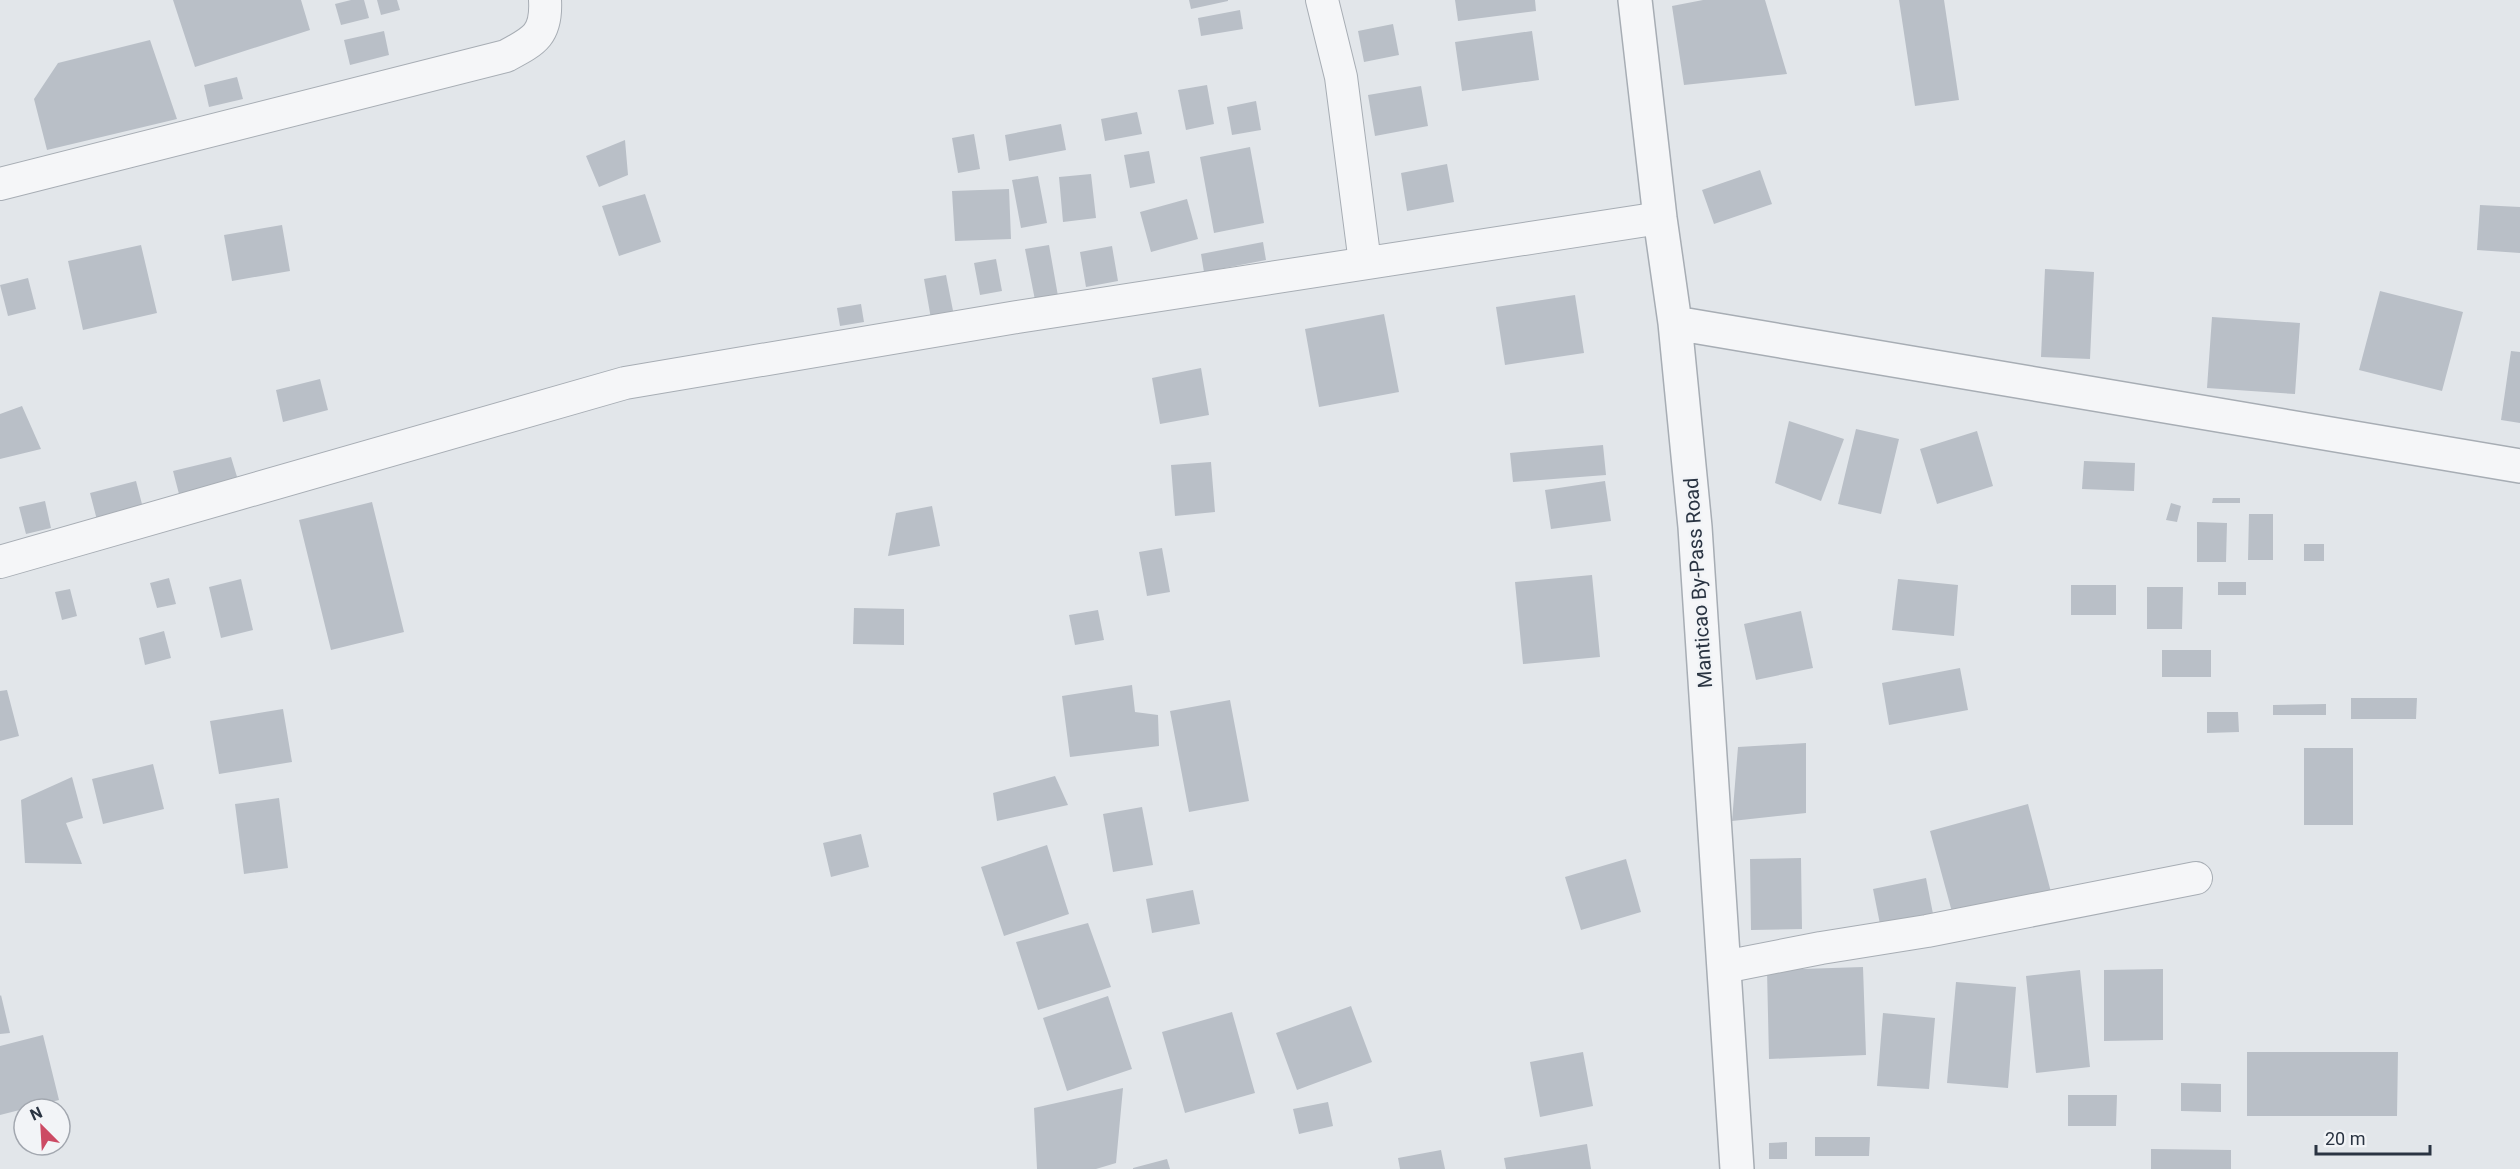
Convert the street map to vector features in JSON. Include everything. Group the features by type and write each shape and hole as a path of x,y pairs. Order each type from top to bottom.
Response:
{"street":[{"path":"0,184 506,56 534,41 546,17 545,0"},
{"path":"1322,0 1341,77 1365,263"},
{"name":"Manticao By-Pass Road","path":"1635,0 1660,218 1676,323 1695,527 1737,1169"},
{"path":"0,562 625,383 1005,319 1660,218"},
{"path":"1676,323 2520,466"},
{"path":"1724,967 1927,931 2196,878"}],"building":[{"path":"173,0 301,0 310,30 195,67"},
{"path":"364,0 369,18 341,25 335,4"},
{"path":"377,0 397,0 400,10 381,15"},
{"path":"1189,0 1228,0 1228,1 1191,9"},
{"path":"1455,0 1535,0 1536,11 1458,21"},
{"path":"1703,0 1765,0 1787,74 1684,85 1672,6"},
{"path":"1899,0 1944,0 1959,100 1915,106"},
{"path":"1240,10 1243,29 1201,36 1198,18"},
{"path":"1393,24 1399,55 1364,62 1358,31"},
{"path":"384,31 389,55 350,65 344,40"},
{"path":"1532,31 1539,80 1462,91 1455,42"},
{"path":"150,40 177,119 47,150 34,99 58,63"},
{"path":"237,77 243,99 209,107 204,85"},
{"path":"1207,85 1214,124 1186,130 1178,90"},
{"path":"1421,86 1428,126 1375,136 1368,95"},
{"path":"1256,101 1261,130 1232,135 1227,107"},
{"path":"1137,112 1142,134 1105,141 1101,119"},
{"path":"1061,124 1066,150 1009,161 1005,135"},
{"path":"974,134 980,169 958,173 952,138"},
{"path":"625,140 628,175 599,187 586,156"},
{"path":"1250,147 1264,223 1214,233 1200,157"},
{"path":"1149,151 1155,183 1130,188 1124,155"},
{"path":"1447,164 1454,202 1407,211 1401,173"},
{"path":"1760,170 1772,204 1714,224 1702,190"},
{"path":"1091,174 1096,218 1063,222 1059,177"},
{"path":"1038,176 1047,223 1021,228 1012,180"},
{"path":"1009,189 1011,239 955,241 952,191"},
{"path":"645,194 661,242 619,256 602,206"},
{"path":"1187,199 1198,239 1151,252 1140,212"},
{"path":"2480,205 2520,207 2520,253 2477,250"},
{"path":"282,225 290,271 232,281 224,235"},
{"path":"1263,242 1266,260 1204,272 1201,254"},
{"path":"141,245 157,313 83,330 68,261"},
{"path":"1049,245 1058,296 1035,300 1025,249"},
{"path":"1112,246 1118,281 1086,287 1080,252"},
{"path":"996,259 1002,291 980,295 974,263"},
{"path":"2045,269 2094,272 2090,359 2041,357"},
{"path":"946,275 956,326 933,330 924,279"},
{"path":"28,278 36,309 8,316 0,285"},
{"path":"2380,291 2463,312 2442,391 2359,370"},
{"path":"1575,295 1584,353 1505,365 1496,307"},
{"path":"861,304 864,322 840,326 837,308"},
{"path":"1384,314 1399,392 1319,407 1305,329"},
{"path":"2212,317 2300,323 2295,394 2207,388"},
{"path":"2511,351 2520,352 2520,423 2501,420"},
{"path":"1201,368 1209,415 1160,424 1152,378"},
{"path":"320,379 328,410 283,422 276,390"},
{"path":"22,406 41,449 0,459 0,414"},
{"path":"1789,421 1844,439 1821,501 1775,483"},
{"path":"1856,429 1899,439 1881,514 1838,504"},
{"path":"1977,431 1993,486 1937,504 1920,449"},
{"path":"1603,445 1606,475 1513,482 1510,453"},
{"path":"231,457 238,480 179,494 173,471"},
{"path":"2084,461 2135,463 2134,491 2082,489"},
{"path":"1211,462 1215,512 1175,516 1171,465"},
{"path":"136,481 143,508 97,520 90,493"},
{"path":"1605,481 1611,521 1551,529 1545,490"},
{"path":"2213,498 2240,498 2240,503 2212,503"},
{"path":"45,501 51,528 26,534 19,507"},
{"path":"372,502 404,632 331,650 299,520"},
{"path":"2171,503 2181,506 2177,522 2166,520"},
{"path":"932,506 940,546 888,556 896,513"},
{"path":"2249,514 2273,514 2273,560 2248,560"},
{"path":"2197,522 2227,523 2226,562 2197,562"},
{"path":"2304,544 2324,544 2324,561 2304,561"},
{"path":"1162,548 1170,592 1147,596 1139,552"},
{"path":"1592,575 1600,657 1523,664 1515,582"},
{"path":"169,578 176,604 157,608 150,583"},
{"path":"241,579 253,630 221,638 209,587"},
{"path":"1898,579 1958,585 1954,636 1892,630"},
{"path":"2218,582 2246,582 2246,595 2218,595"},
{"path":"2071,585 2116,585 2116,615 2071,615"},
{"path":"2147,587 2183,587 2182,629 2147,629"},
{"path":"70,589 77,616 62,620 55,592"},
{"path":"854,608 904,609 904,645 853,644"},
{"path":"1098,610 1104,640 1075,645 1069,615"},
{"path":"1801,611 1813,668 1756,680 1744,624"},
{"path":"164,631 171,658 145,665 139,638"},
{"path":"2162,650 2211,650 2211,677 2162,677"},
{"path":"1960,668 1968,710 1889,725 1882,683"},
{"path":"1132,685 1135,712 1158,715 1159,746 1070,757 1062,696"},
{"path":"7,690 19,736 0,741 0,691"},
{"path":"2351,698 2417,698 2416,719 2351,719"},
{"path":"1230,700 1249,801 1189,812 1170,711"},
{"path":"2326,704 2326,715 2273,715 2273,705"},
{"path":"283,709 292,762 219,774 210,721"},
{"path":"2207,712 2238,712 2239,732 2207,733"},
{"path":"1806,743 1806,813 1732,821 1738,747"},
{"path":"2304,748 2353,748 2353,825 2304,825"},
{"path":"153,764 164,809 103,824 92,779"},
{"path":"1055,776 1068,805 997,821 993,793"},
{"path":"72,777 83,818 66,823 82,864 25,863 21,800"},
{"path":"279,798 288,868 244,874 235,804"},
{"path":"2028,804 2052,896 1955,923 1930,831"},
{"path":"1142,807 1153,865 1113,872 1103,814"},
{"path":"861,834 869,867 831,877 823,843"},
{"path":"1047,845 1069,914 1004,936 981,867"},
{"path":"1801,858 1802,929 1751,930 1750,859"},
{"path":"1626,859 1641,912 1581,930 1565,877"},
{"path":"1926,878 1934,919 1881,929 1873,889"},
{"path":"1193,890 1200,924 1152,933 1146,899"},
{"path":"1088,923 1111,987 1038,1010 1016,942"},
{"path":"1863,967 1866,1055 1769,1059 1767,970"},
{"path":"2163,969 2163,1040 2104,1041 2104,970"},
{"path":"2080,970 2090,1067 2036,1073 2026,976"},
{"path":"1956,982 2016,987 2008,1088 1947,1083"},
{"path":"1,995 10,1033 0,1034"},
{"path":"1108,996 1132,1069 1067,1091 1043,1018"},
{"path":"1351,1006 1372,1062 1297,1090 1276,1033"},
{"path":"1232,1012 1255,1093 1185,1113 1162,1032"},
{"path":"1883,1013 1935,1018 1929,1089 1877,1086"},
{"path":"43,1035 58,1097 12,1097 12,1112 0,1115 0,1046"},
{"path":"1583,1052 1593,1106 1540,1117 1530,1062"},
{"path":"2247,1052 2398,1052 2397,1116 2247,1116"},
{"path":"2181,1083 2221,1084 2221,1112 2181,1111"},
{"path":"1123,1088 1116,1163 1096,1169 1037,1169 1034,1108"},
{"path":"2068,1095 2117,1095 2116,1126 2068,1126"},
{"path":"1328,1102 1333,1126 1299,1134 1293,1109"},
{"path":"1815,1137 1870,1137 1869,1156 1815,1156"},
{"path":"1787,1142 1787,1159 1769,1159 1769,1143"},
{"path":"1587,1144 1591,1169 1506,1169 1504,1158"},
{"path":"2151,1149 2231,1150 2231,1169 2151,1169"},
{"path":"1441,1150 1445,1169 1400,1169 1398,1158"},
{"path":"1167,1159 1170,1169 1133,1169 1133,1168"}]}
